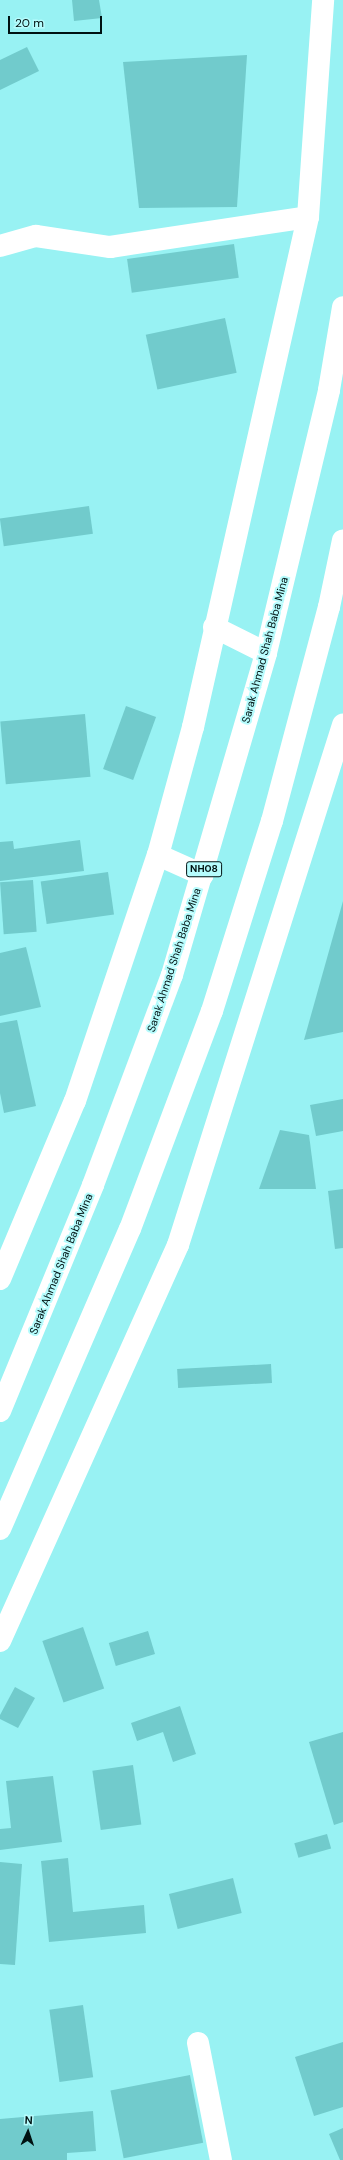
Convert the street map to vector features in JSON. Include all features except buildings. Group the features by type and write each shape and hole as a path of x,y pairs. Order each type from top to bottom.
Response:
{"main road":[{"path":"0,1279 75,1101 158,855 193,727 214,627 308,217 323,0"},
{"path":"0,246 36,236 110,247 308,217"},
{"name":"Sarak Ahmad Shah Baba Mina","path":"0,1411 94,1185 172,975 203,875 266,653 329,390 343,307"},
{"path":"0,1529 130,1229 212,1011 272,821 336,609 343,540"},
{"path":"214,627 266,653"},
{"path":"0,1641 178,1245 342,736"},
{"path":"158,855 203,875"},
{"path":"198,2043 221,2160"}]}
